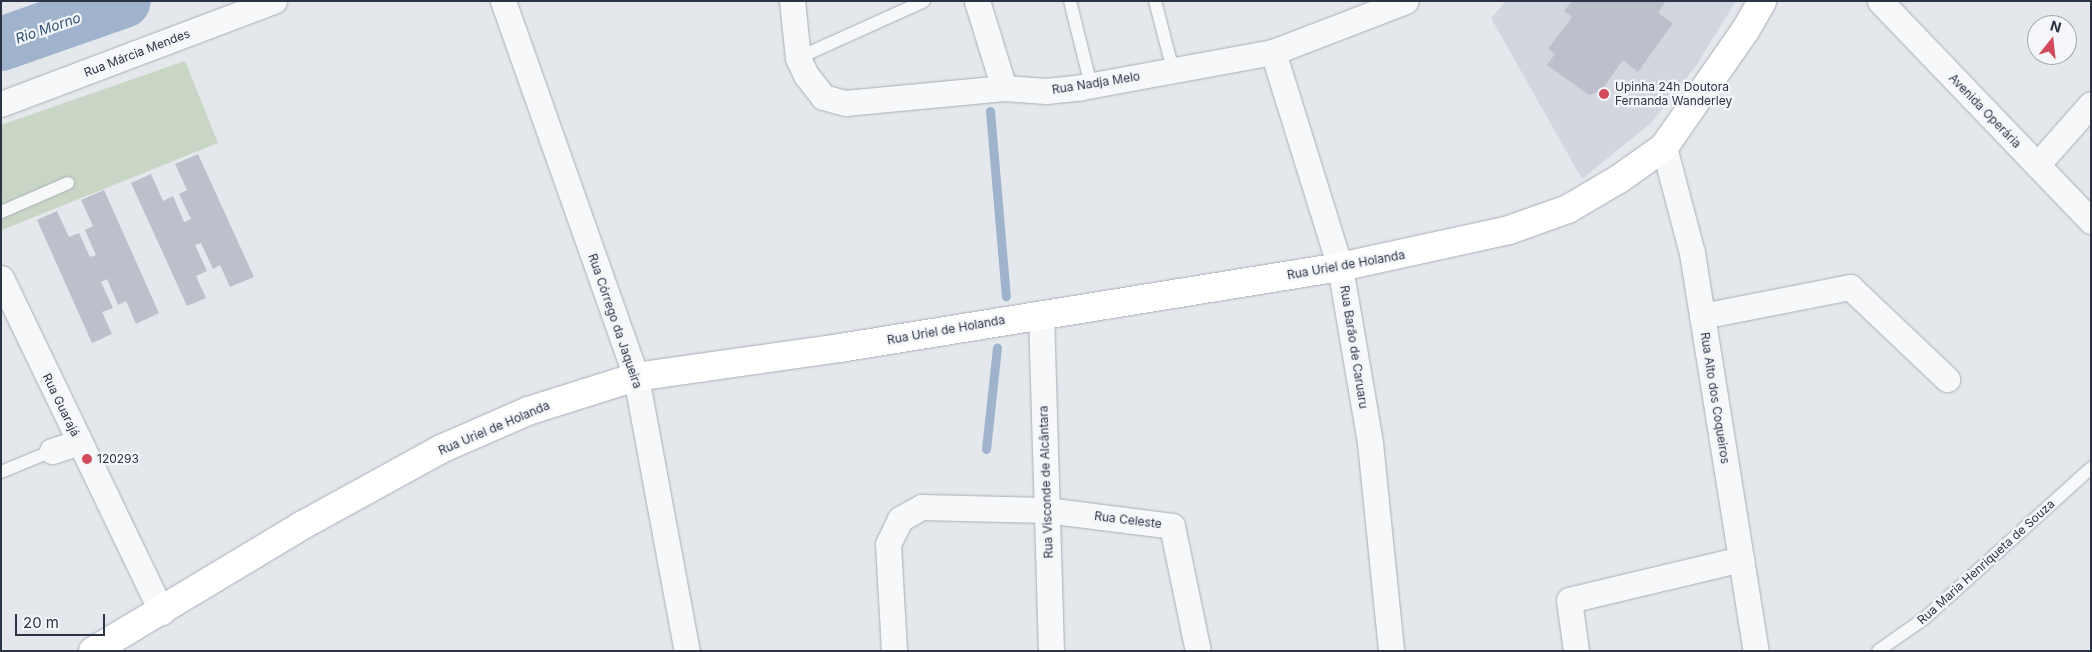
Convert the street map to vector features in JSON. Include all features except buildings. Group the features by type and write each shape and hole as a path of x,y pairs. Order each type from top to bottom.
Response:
{"main road":[{"name":"Rua Uriel de Holanda","path":"93,651 162,612 301,526 441,449 528,411 636,377 1340,267 1509,230 1568,209 1619,179 1664,147 1745,31 1762,1"}],"street":[{"name":"Rua Márcia Mendes","path":"1,104 274,1"},
{"name":"Rua Córrego da Jaqueira","path":"503,1 636,377 687,651"},
{"path":"792,1 798,58"},
{"path":"977,1 1004,88"},
{"name":"Rua Nadja Melo","path":"798,58 806,76 823,97 845,103 1004,88 1046,91 1091,85 1273,52 1406,1"},
{"name":"Avenida Operária","path":"1880,1 2091,221"},
{"name":"Rua Barão de Caruaru","path":"1273,52 1340,267 1370,443 1391,651"},
{"path":"2037,165 2091,104"},
{"name":"Rua Alto dos Coqueiros","path":"1664,147 1692,253 1756,651"},
{"name":"Rua Guarajá","path":"1,278 11,326 79,442 162,612"},
{"path":"1702,316 1850,287 1947,379"},
{"name":"Rua Visconde de Alcântara","path":"1040,314 1050,651"},
{"path":"52,451 79,442"},
{"path":"894,651 888,544 900,518 922,507 1046,510"},
{"name":"Rua Celeste","path":"1046,510 1172,526 1198,651"},
{"path":"1576,651 1569,600 1741,559"}],"lane":[{"path":"798,58 924,1"},
{"path":"1070,1 1091,85"},
{"path":"1156,1 1173,70"},
{"path":"1,212 68,183"},
{"path":"1,472 52,451"},
{"name":"Rua Maria Henriqueta de Souza","path":"1878,651 1925,618 2091,468"}],"shaded area":[{"name":"Upinha 24h Doutora Fernanda Wanderley","path":"1506,1 1736,1 1696,66 1651,123 1582,179 1491,18"}],"green space":[{"path":"185,61 218,143 2,230 1,125"}],"waterway":[{"name":"Rio Morno","path":"1,44 124,1"},
{"path":"990,111 1006,296"},
{"path":"986,449 997,348"}],"place":[{"name":"Upinha 24h Doutora Fernanda Wanderley","path":"1604,94"},
{"name":"120293","path":"87,459"}]}
